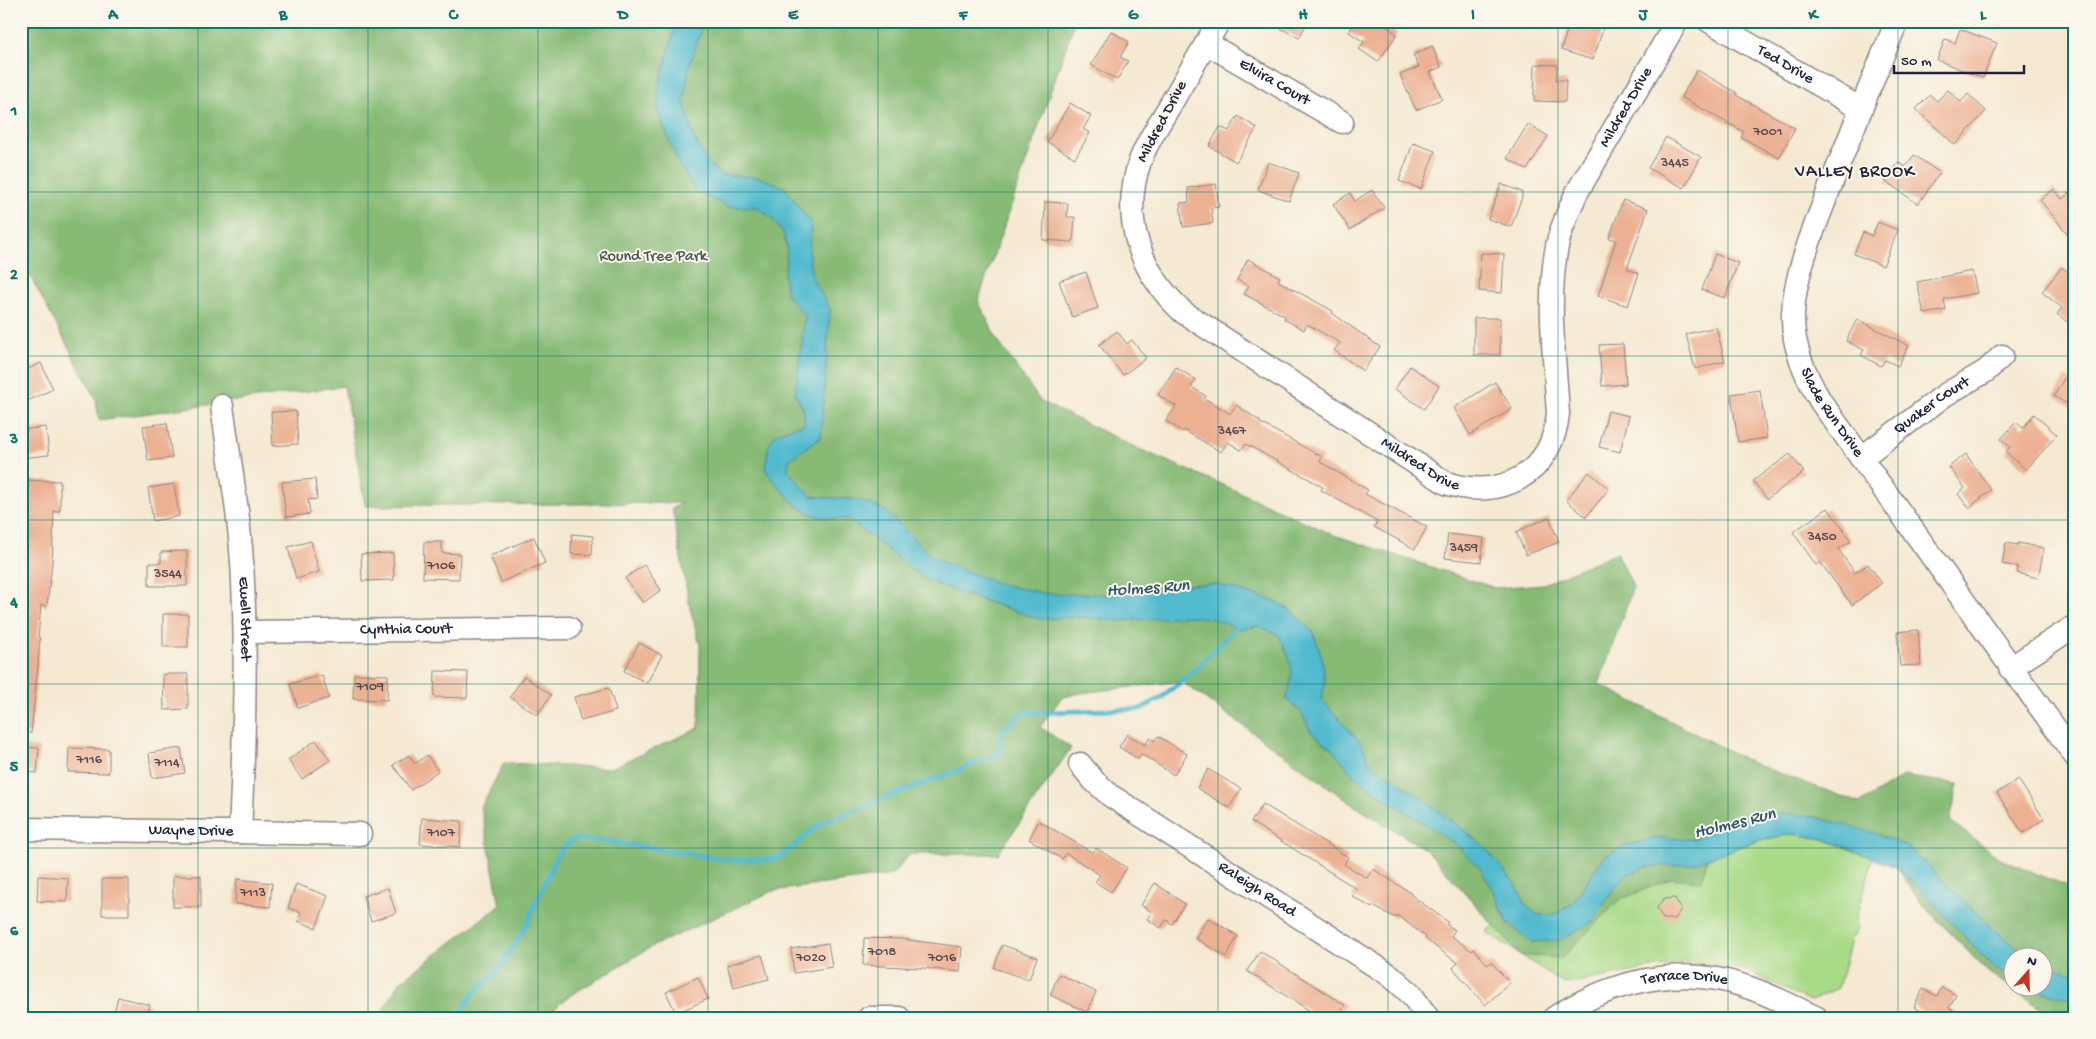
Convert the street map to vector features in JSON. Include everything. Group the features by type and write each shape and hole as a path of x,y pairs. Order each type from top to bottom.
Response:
{"street":[{"name":"Mildred Drive","path":"1219,21 1147,146 1134,184 1132,207 1134,231 1141,256 1152,278 1166,297 1183,312 1446,483 1463,488 1489,489 1508,485 1524,476 1539,463 1550,446 1557,426 1558,414 1552,285 1556,251 1564,222 1576,194 1677,21"},
{"name":"Ted Drive","path":"1709,21 1861,108"},
{"name":"Slade Run Drive","path":"1897,21 1814,230 1797,284 1793,313 1794,339 1802,366 1822,402 2010,668 2075,756"},
{"name":"Elvira Court","path":"1206,43 1342,122"},
{"name":"Quaker Court","path":"1861,458 1945,395 1986,371 2002,356"},
{"name":"Ewell Street","path":"222,406 235,493 243,581 244,632 240,832"},
{"path":"2010,668 2075,626"},
{"name":"Cynthia Court","path":"244,632 569,628"},
{"name":"Raleigh Road","path":"1080,764 1094,781 1111,796 1391,976 1411,994 1428,1018"},
{"name":"Wayne Drive","path":"21,828 360,834"},
{"name":"Terrace Drive","path":"1554,1018 1595,995 1627,984 1660,977 1688,976 1718,979 1742,985 1817,1018"},
{"path":"869,1018 899,1018"}],"green space":[{"name":"Round Tree Park","path":"21,21 1075,21 978,301 998,341 1041,402 1139,449 1334,535 1495,588 1544,584 1617,552 1633,587 1599,684 1752,763 1860,803 1903,776 1958,784 1950,821 2002,860 2075,889 2075,1018 2054,1018 2022,996 2054,996 2054,946 2004,946 2004,983 1988,972 1922,904 1896,867 1824,839 1792,834 1760,840 1707,858 1702,881 1672,878 1619,900 1562,958 1520,955 1428,851 1355,806 1181,681 1080,693 1061,698 1040,727 1071,748 998,854 910,854 892,875 773,891 653,946 566,998 545,1018 378,1018 400,982 500,905 481,807 504,763 611,768 699,728 700,645 690,608 672,508 683,503 365,506 344,386 99,420 96,399 21,259"},
{"path":"1792,834 1824,839 1873,858 1856,921 1858,929 1851,940 1838,988 1810,1001 1750,972 1734,968 1684,962 1565,984 1486,932 1520,901 1760,840"}],"water":[{"name":"Holmes Run","path":"677,21 700,21 700,34 689,67 684,102 694,138 706,161 721,175 759,177 784,187 811,223 809,255 812,277 830,309 821,437 789,460 788,471 811,496 860,500 886,511 933,558 999,584 1048,594 1111,594 1140,592 1178,585 1216,584 1274,601 1290,610 1313,632 1322,658 1325,681 1322,700 1361,743 1370,763 1419,796 1484,846 1516,885 1526,905 1537,915 1553,915 1572,904 1604,856 1628,845 1656,838 1694,839 1727,823 1776,813 1812,816 1877,834 1908,847 1994,930 2015,946 2004,946 2004,973 1991,965 1916,885 1896,867 1824,839 1792,834 1760,840 1691,864 1647,867 1626,875 1611,893 1592,922 1561,940 1531,942 1507,922 1494,892 1480,868 1454,843 1369,788 1351,773 1334,751 1311,732 1301,712 1286,699 1291,681 1291,666 1279,635 1258,626 1239,629 1213,619 1190,616 1119,621 1084,617 1039,619 924,579 848,519 820,517 800,508 784,493 766,471 768,450 773,438 784,430 804,424 804,411 795,394 805,316 787,295 784,275 787,252 784,235 772,218 757,207 729,207 696,192 679,165 658,112 659,86"},
{"path":"2054,968 2075,973 2075,998 2054,995"}],"building":[{"path":"1267,21 1308,21 1299,38"},
{"path":"1356,21 1379,21 1397,34 1378,62 1359,49 1364,42 1349,32"},
{"path":"1570,21 1588,21 1604,26 1593,60 1561,50"},
{"path":"1960,29 1997,43 1983,78 1937,60 1945,39 1955,43"},
{"path":"1111,31 1129,42 1120,57 1128,61 1117,80 1091,65"},
{"path":"1432,46 1441,67 1430,72 1442,99 1416,110 1400,75 1419,67 1413,55"},
{"path":"1535,64 1557,65 1556,80 1566,80 1565,102 1534,101"},
{"path":"1697,70 1737,93 1736,95 1795,128 1779,158 1741,137 1744,132 1681,97"},
{"path":"1948,90 1961,102 1968,94 1986,111 1955,145 1916,109 1930,95 1937,101"},
{"path":"1070,103 1091,116 1083,129 1090,133 1075,158 1047,142"},
{"path":"1238,116 1257,128 1236,162 1209,146 1220,127 1229,131"},
{"path":"1528,124 1548,136 1527,170 1507,158"},
{"path":"1666,137 1701,157 1684,188 1648,168"},
{"path":"1413,143 1435,151 1421,189 1399,181"},
{"path":"1914,155 1940,173 1918,204 1885,181 1898,162 1905,167"},
{"path":"1268,162 1299,173 1289,201 1258,190"},
{"path":"1216,184 1219,207 1211,208 1213,223 1183,227 1180,203 1189,202 1188,188"},
{"path":"1501,184 1522,192 1511,227 1488,219"},
{"path":"2075,188 2075,243 2040,200 2054,189 2062,199"},
{"path":"1372,190 1384,208 1350,230 1333,204 1350,193 1355,201"},
{"path":"1623,200 1648,209 1627,269 1639,273 1628,306 1598,296 1616,240 1609,238"},
{"path":"1045,202 1068,203 1067,217 1075,217 1073,242 1043,240"},
{"path":"1878,222 1898,230 1883,266 1854,254 1863,232 1872,236"},
{"path":"1481,253 1504,254 1502,293 1479,291"},
{"path":"1715,254 1738,263 1725,298 1702,290"},
{"path":"1248,259 1280,277 1278,281 1333,311 1332,313 1380,347 1363,371 1334,350 1340,343 1307,324 1304,330 1284,319 1285,316 1244,294 1249,286 1237,280"},
{"path":"2062,267 2075,278 2075,328 2057,314 2062,308 2042,292"},
{"path":"1972,271 1977,293 1944,299 1946,310 1924,314 1917,282"},
{"path":"1086,272 1098,308 1072,317 1059,281"},
{"path":"1474,318 1500,318 1500,355 1474,355"},
{"path":"1857,319 1909,346 1898,366 1885,360 1881,366 1861,355 1864,350 1846,341"},
{"path":"1716,327 1725,361 1695,369 1686,334"},
{"path":"1117,331 1127,344 1132,340 1146,358 1123,375 1099,345"},
{"path":"1623,344 1626,384 1602,386 1599,345"},
{"path":"41,363 53,389 21,404 21,372"},
{"path":"1410,366 1439,386 1424,409 1395,389"},
{"path":"1176,367 1196,380 1191,387 1206,396 1204,398 1230,414 1236,405 1259,422 1322,457 1320,462 1368,490 1365,494 1427,527 1415,549 1374,527 1377,522 1321,490 1323,487 1246,444 1241,450 1228,442 1221,452 1166,421 1176,406 1158,395"},
{"path":"2065,377 2075,382 2075,409 2054,396"},
{"path":"1495,382 1512,409 1470,435 1454,408"},
{"path":"1760,390 1767,438 1738,442 1731,394"},
{"path":"296,411 298,444 273,446 271,412"},
{"path":"1608,411 1629,416 1620,452 1599,447"},
{"path":"2034,414 2057,435 2026,470 2006,452 2010,447 2001,439 2016,422 2023,428"},
{"path":"167,423 172,458 148,461 143,426"},
{"path":"46,427 49,455 21,458 21,430"},
{"path":"1790,454 1804,472 1767,499 1753,481"},
{"path":"1966,454 1991,490 1969,508 1958,494 1965,488 1949,467"},
{"path":"1589,472 1609,489 1586,517 1566,500"},
{"path":"315,479 317,499 308,500 310,514 286,517 282,482"},
{"path":"22,480 60,481 60,511 54,511 52,563 47,606 41,605 38,666 31,733 21,733"},
{"path":"174,484 179,516 153,521 148,488"},
{"path":"1828,508 1851,541 1838,549 1855,573 1868,564 1882,583 1852,605 1820,562 1816,565 1793,532"},
{"path":"1549,517 1559,542 1526,555 1516,532"},
{"path":"572,534 593,536 592,555 571,554"},
{"path":"1448,534 1484,538 1481,562 1445,558"},
{"path":"534,537 545,563 501,582 490,556"},
{"path":"311,541 319,572 296,579 288,547"},
{"path":"424,542 442,542 442,553 460,554 459,579 423,578"},
{"path":"2006,543 2018,545 2018,543 2044,548 2038,578 2017,573 2018,567 2002,564"},
{"path":"187,551 187,586 149,586 149,563 161,563 161,552"},
{"path":"393,553 394,580 362,581 361,554"},
{"path":"644,565 661,590 643,603 625,578"},
{"path":"163,614 188,614 188,647 163,647"},
{"path":"1918,630 1921,665 1900,666 1897,632"},
{"path":"639,643 662,655 647,683 624,671"},
{"path":"435,671 468,672 467,698 434,697"},
{"path":"163,674 188,674 188,709 164,710"},
{"path":"354,674 388,675 387,700 353,699"},
{"path":"322,675 329,698 298,708 290,684"},
{"path":"524,676 551,695 537,715 510,697"},
{"path":"609,688 616,711 581,721 574,697"},
{"path":"1127,734 1145,745 1150,738 1154,741 1158,736 1187,754 1174,775 1141,754 1138,759 1119,747"},
{"path":"316,740 330,760 302,779 288,760"},
{"path":"21,747 39,748 37,773 21,772"},
{"path":"69,748 109,749 109,773 68,772"},
{"path":"181,748 185,773 152,778 149,753"},
{"path":"409,755 415,764 427,755 438,771 411,790 393,765"},
{"path":"1208,769 1241,789 1229,808 1197,788"},
{"path":"2018,779 2044,819 2023,833 1997,793"},
{"path":"1263,804 1348,857 1344,864 1367,878 1373,869 1411,893 1411,895 1448,922 1446,924 1455,930 1451,936 1472,951 1474,949 1488,965 1491,962 1510,983 1485,1005 1453,968 1458,963 1425,939 1426,937 1397,915 1396,918 1373,906 1372,908 1352,896 1357,889 1251,822"},
{"path":"422,818 462,821 460,847 420,844"},
{"path":"1039,821 1093,853 1096,848 1127,868 1111,892 1095,882 1100,875 1066,853 1062,859 1029,839"},
{"path":"38,876 68,878 67,902 37,901"},
{"path":"173,876 201,876 201,907 173,907"},
{"path":"102,879 129,879 129,915 102,915"},
{"path":"237,879 272,883 270,907 235,904"},
{"path":"1155,883 1185,904 1172,924 1166,920 1161,928 1147,919 1152,912 1141,905"},
{"path":"296,884 328,896 316,928 298,921 301,912 288,908"},
{"path":"388,888 396,913 371,921 363,896"},
{"path":"1675,898 1681,909 1675,919 1663,919 1657,908 1663,899"},
{"path":"1208,918 1238,936 1226,957 1195,938"},
{"path":"864,938 901,939 962,947 960,972 863,965"},
{"path":"828,943 832,967 794,973 791,949"},
{"path":"1002,945 1037,957 1029,980 994,968"},
{"path":"1260,951 1345,1005 1337,1018 1321,1018 1247,971"},
{"path":"762,955 769,979 734,988 727,965"},
{"path":"1059,974 1096,992 1087,1012 1050,995"},
{"path":"698,977 708,999 676,1013 666,992"},
{"path":"1942,987 1956,995 1949,1008 1966,1018 1934,1018 1914,1007 1923,989 1937,996"},
{"path":"118,997 150,1005 147,1018 113,1018"}],"waterway":[{"path":"458,1018 473,993 497,972 527,924 557,855 565,845 576,839 610,842 730,860 779,858 821,823 999,754 1002,730 1022,713 1140,709 1161,698 1197,668 1240,623"}],"district":[{"name":"VALLEY BROOK","path":"1855,172"}]}
